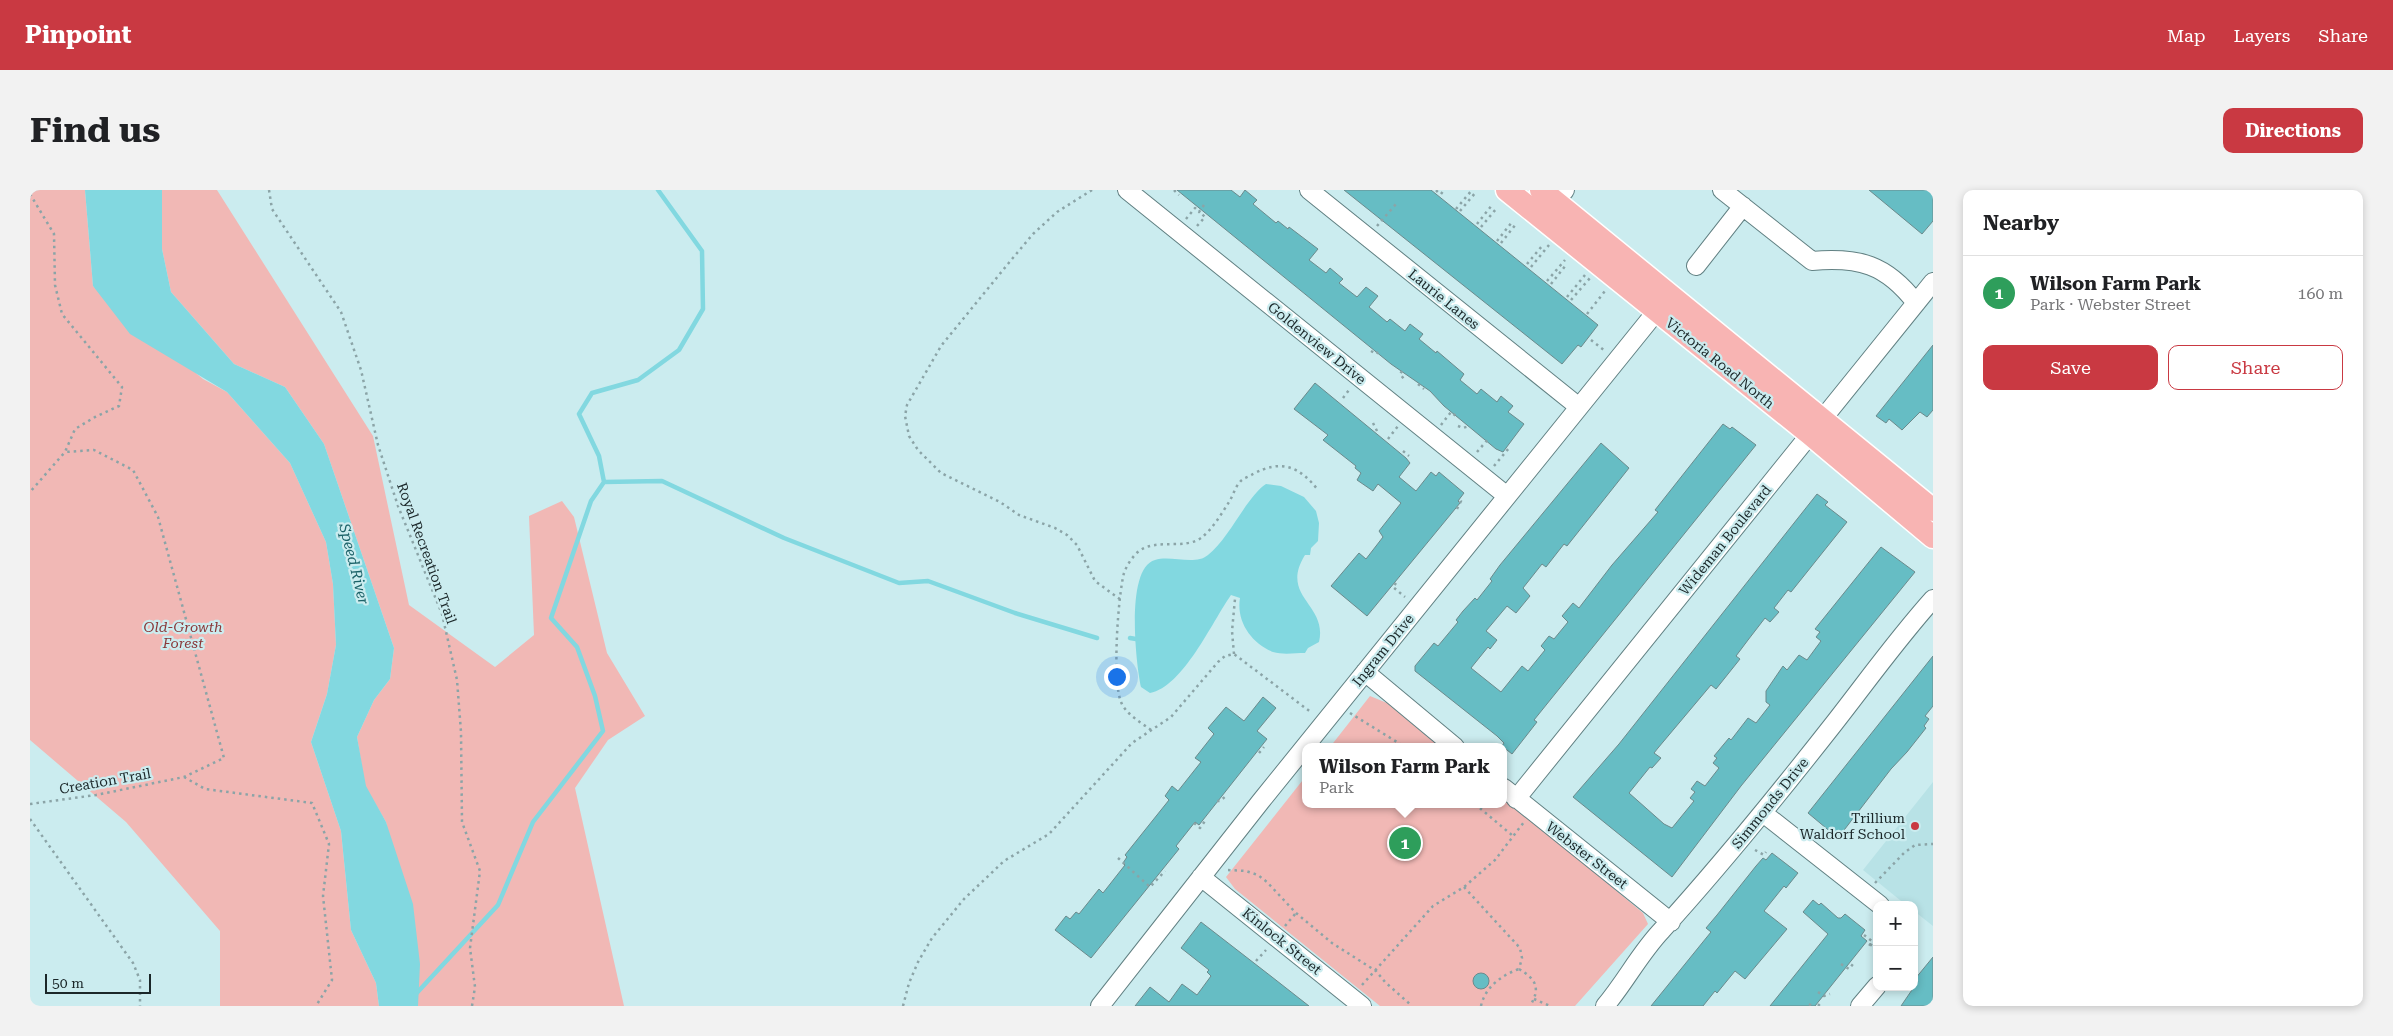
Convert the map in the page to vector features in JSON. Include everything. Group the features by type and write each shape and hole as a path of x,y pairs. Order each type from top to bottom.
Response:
{"main road":[{"name":"Victoria Road North","path":"1554,194 1663,304 1816,427 1933,510"},
{"name":"Victoria Road North","path":"1498,201 1561,247 1604,269 1663,304"},
{"name":"Victoria Road North","path":"1816,427 1933,537"}],"street":[{"name":"Goldenview Drive","path":"1127,190 1506,496"},
{"name":"Laurie Lanes","path":"1309,190 1579,408"},
{"path":"1722,190 1812,261 1838,259 1862,262 1887,273 1902,285 1916,303"},
{"path":"1696,266 1743,206"},
{"name":"Wideman Boulevard","path":"1510,793 1816,427 1933,282"},
{"name":"Ingram Drive","path":"1308,743 1663,304"},
{"name":"Simmonds Drive","path":"1606,1006 1626,981 1636,962 1763,812 1933,599"},
{"path":"1365,672 1449,743"},
{"name":"Ingram Drive","path":"1100,1006 1302,751"},
{"name":"Webster Street","path":"1510,793 1671,922"},
{"path":"1763,812 1875,901"},
{"name":"Kinlock Street","path":"1201,877 1357,1002"},
{"path":"1860,1006 1873,991"}],"path":[{"name":"Royal Recreation Trail","path":"269,190 272,209 342,312 361,370 378,445 398,506 442,614 457,680 461,732 462,822 480,871 470,946 475,988 472,1006"},
{"path":"1092,190 1057,212 1033,234 1012,259 941,346 907,405 905,416 909,436 918,450 941,473 1000,502 1019,515 1055,528 1067,535 1085,558 1095,581 1121,600"},
{"path":"1174,190 1179,195"},
{"path":"1441,194 1444,190"},
{"path":"1456,209 1472,190"},
{"path":"1460,212 1476,192"},
{"path":"30,194 54,234 55,285 62,314 122,387 119,406 75,429 65,452 30,492"},
{"path":"1477,224 1498,201"},
{"path":"1481,227 1498,201"},
{"path":"1368,237 1396,204"},
{"path":"1177,230 1195,208 1199,212 1204,205"},
{"path":"1497,241 1512,222"},
{"path":"1501,243 1516,224"},
{"path":"1527,264 1561,247"},
{"path":"1531,267 1561,247"},
{"path":"1547,282 1561,247"},
{"path":"1551,284 1561,247"},
{"path":"1567,297 1604,269"},
{"path":"1571,300 1604,269"},
{"path":"1587,314 1604,269"},
{"path":"1371,351 1376,354 1378,352"},
{"path":"1402,372 1400,374 1404,379"},
{"path":"1418,384 1424,390"},
{"path":"1343,398 1350,390"},
{"path":"1432,436 1451,412 1456,416"},
{"path":"1373,423 1378,433"},
{"path":"1458,426 1463,428 1469,426"},
{"path":"1494,466 1509,448"},
{"name":"Creation Trail","path":"30,804 96,795 184,777 224,758 158,517 133,470 94,450 65,452"},
{"path":"1403,451 1409,456"},
{"path":"1151,730 1130,714 1121,703 1118,691 1117,650 1121,600 1125,571 1130,560 1138,552 1156,544 1191,542 1200,538 1229,502 1239,483 1261,470 1278,466 1299,470 1318,490"},
{"path":"1457,509 1462,501 1460,500"},
{"path":"1396,583 1393,587 1418,608"},
{"path":"1235,599 1232,631 1234,654 1324,723"},
{"path":"903,1006 908,984 918,962 932,938 964,899 1004,861 1049,834 1132,743 1171,716 1218,662 1225,656 1234,654"},
{"path":"1338,705 1399,743"},
{"path":"1259,753 1264,747"},
{"path":"184,777 205,789 312,803 329,844 322,896 332,980 316,1006"},
{"path":"1217,801 1226,796"},
{"path":"1480,808 1512,836"},
{"path":"1357,1002 1376,971 1433,906 1464,887 1495,860 1532,812"},
{"path":"30,819 133,963 140,980 140,1006"},
{"path":"1194,823 1200,828 1205,821"},
{"path":"1866,893 1904,853 1915,845 1933,844"},
{"path":"1755,850 1764,855 1766,852"},
{"path":"1118,858 1150,887 1165,871"},
{"path":"1228,870 1246,872 1262,878 1296,912 1332,943 1376,971 1385,982 1412,1006"},
{"path":"1464,887 1520,948 1522,958 1519,969 1500,978 1488,990 1481,1006"},
{"path":"1864,935 1872,941 1869,946 1873,948"},
{"path":"1256,961 1266,950"},
{"path":"1842,964 1849,969 1853,964"},
{"path":"1519,969 1531,976 1535,985 1536,996 1530,1006"},
{"path":"1818,992 1824,996 1830,994"},
{"path":"1534,999 1550,1006"}],"shaded area":[{"name":"Trillium Waldorf School","path":"1933,782 1933,926 1918,914 1918,901 1901,901 1863,870"}],"green space":[{"name":"Old-Growth Forest","path":"30,190 85,190 93,286 203,379 227,392 290,463 326,542 333,584 336,645 327,694 311,742 341,831 351,930 376,983 379,1006 220,1006 220,931 126,822 30,740"},
{"path":"162,190 217,190 373,436 409,605 495,667 534,635 529,516 562,501 574,517 607,653 645,716 608,740 575,788 624,1006 418,1006 418,992 386,822 365,786 357,737 374,700 390,679 394,648 324,444 285,387 234,364 171,292 162,249"},
{"path":"1370,696 1387,703 1436,743 1333,743"},
{"path":"1302,781 1302,808 1507,808 1507,800 1643,913 1648,924 1575,1006 1380,1006 1235,889 1226,877"}],"water":[{"name":"Speed River","path":"85,190 162,190 162,249 171,292 234,364 285,387 324,444 394,648 390,679 374,700 357,737 366,786 386,822 413,904 420,964 418,1006 379,1006 376,983 351,930 341,831 311,742 327,694 336,645 333,584 326,542 290,463 227,392 130,334 93,286"},
{"path":"1266,484 1281,486 1304,497 1316,511 1319,523 1318,541 1311,548 1310,555 1305,555 1299,569 1297,581 1300,591 1317,618 1320,629 1319,642 1308,648 1305,653 1273,652 1265,648 1252,637 1243,623 1239,607 1240,598 1231,595 1196,652 1185,666 1174,679 1162,688 1150,693 1141,687 1135,639 1136,598 1139,580 1146,567 1155,560 1196,560 1208,555 1223,539 1252,498"}],"building":[{"path":"1177,190 1231,190 1240,197 1245,190 1257,200 1253,204 1276,223 1278,221 1288,229 1289,227 1318,249 1309,260 1326,273 1330,268 1343,279 1339,283 1357,297 1366,287 1378,296 1369,307 1387,322 1390,319 1405,331 1410,324 1423,334 1419,339 1436,353 1437,351 1464,374 1460,380 1477,394 1481,389 1497,402 1501,396 1513,406 1508,412 1524,424 1503,452 1496,449 1444,406 1430,391 1391,364"},
{"path":"1344,190 1431,190 1598,325 1581,347 1578,345 1562,364"},
{"path":"1869,190 1933,190 1933,221 1922,234"},
{"path":"1933,345 1933,410 1927,417 1920,412 1902,430 1889,419 1886,423 1876,416"},
{"path":"1315,383 1406,458 1410,463 1399,477 1416,491 1431,472 1436,476 1439,472 1464,493 1458,501 1460,503 1367,616 1331,586 1359,553 1366,559 1383,537 1379,531 1401,503 1378,484 1373,491 1357,480 1361,473 1355,468 1356,466 1323,440 1328,435 1294,409"},
{"path":"1723,424 1730,429 1732,427 1756,445 1534,720 1537,722 1512,754 1507,750 1507,743 1504,743 1415,671 1415,666 1434,643 1438,646 1458,622 1456,620 1463,611 1475,598 1477,600 1492,581 1490,579 1500,565 1601,443 1629,468 1567,546 1564,544 1546,567 1542,564 1523,588 1530,596 1516,613 1507,606 1486,631 1497,640 1490,649 1488,647 1471,668 1501,692 1522,666 1528,671 1545,650 1541,646 1549,636 1554,639 1568,622 1562,616 1573,603 1579,608 1612,565 1658,512 1655,510"},
{"path":"1817,494 1828,502 1825,505 1847,522 1791,592 1788,590 1774,608 1779,612 1770,622 1765,618 1736,656 1740,659 1716,689 1711,685 1658,748 1654,753 1661,758 1652,768 1650,767 1629,793 1664,824 1672,828 1694,801 1690,798 1695,792 1691,789 1697,781 1705,786 1719,768 1713,763 1717,758 1714,756 1729,738 1731,740 1748,718 1756,723 1770,705 1766,702 1766,691 1783,666 1787,670 1799,655 1807,660 1821,641 1816,637 1820,632 1815,629 1881,547 1915,572 1741,786 1672,877 1573,797 1619,744"},
{"path":"1933,656 1933,706 1925,716 1929,719 1924,726 1926,728 1891,769 1838,838 1808,813"},
{"path":"1263,697 1276,708 1257,731 1267,739 1199,825 1195,822 1176,846 1179,849 1091,958 1055,930 1066,916 1070,919 1076,912 1079,914 1099,889 1103,893 1125,865 1123,863 1127,857 1125,855 1169,800 1165,796 1172,786 1178,791 1201,762 1195,758 1214,734 1208,728 1226,707 1244,721"},
{"path":"1772,853 1798,873 1786,888 1784,886 1764,911 1787,929 1745,979 1735,971 1717,993 1715,991 1703,1006 1651,1006 1711,932 1706,928 1763,858 1766,860"},
{"path":"1813,900 1819,905 1821,903 1838,918 1845,914 1865,930 1861,936 1867,941 1815,1006 1770,1006 1828,934 1803,912"},
{"path":"1201,922 1309,1006 1135,1006 1150,987 1169,1002 1182,984 1197,995 1211,976 1207,972 1209,970 1181,948"},
{"path":"1933,957 1933,1006 1901,1006 1911,991 1918,991 1918,975"},
{"path":"1481,973 1487,975 1489,981 1487,987 1481,989 1475,987 1473,981 1475,975"}],"waterway":[{"path":"414,996 498,905 533,822 603,731 595,696 577,647 551,618 591,501 604,482 599,456 579,414 592,393 638,380 679,350 703,309 702,251 658,190"},
{"path":"604,482 662,481 784,538 899,583 928,581 1015,613 1097,638"},
{"path":"1130,638 1136,639"}],"place":[{"name":"Trillium Waldorf School","path":"1915,826"},
{"name":"Wilson Farm Park","path":"1405,843"}]}
